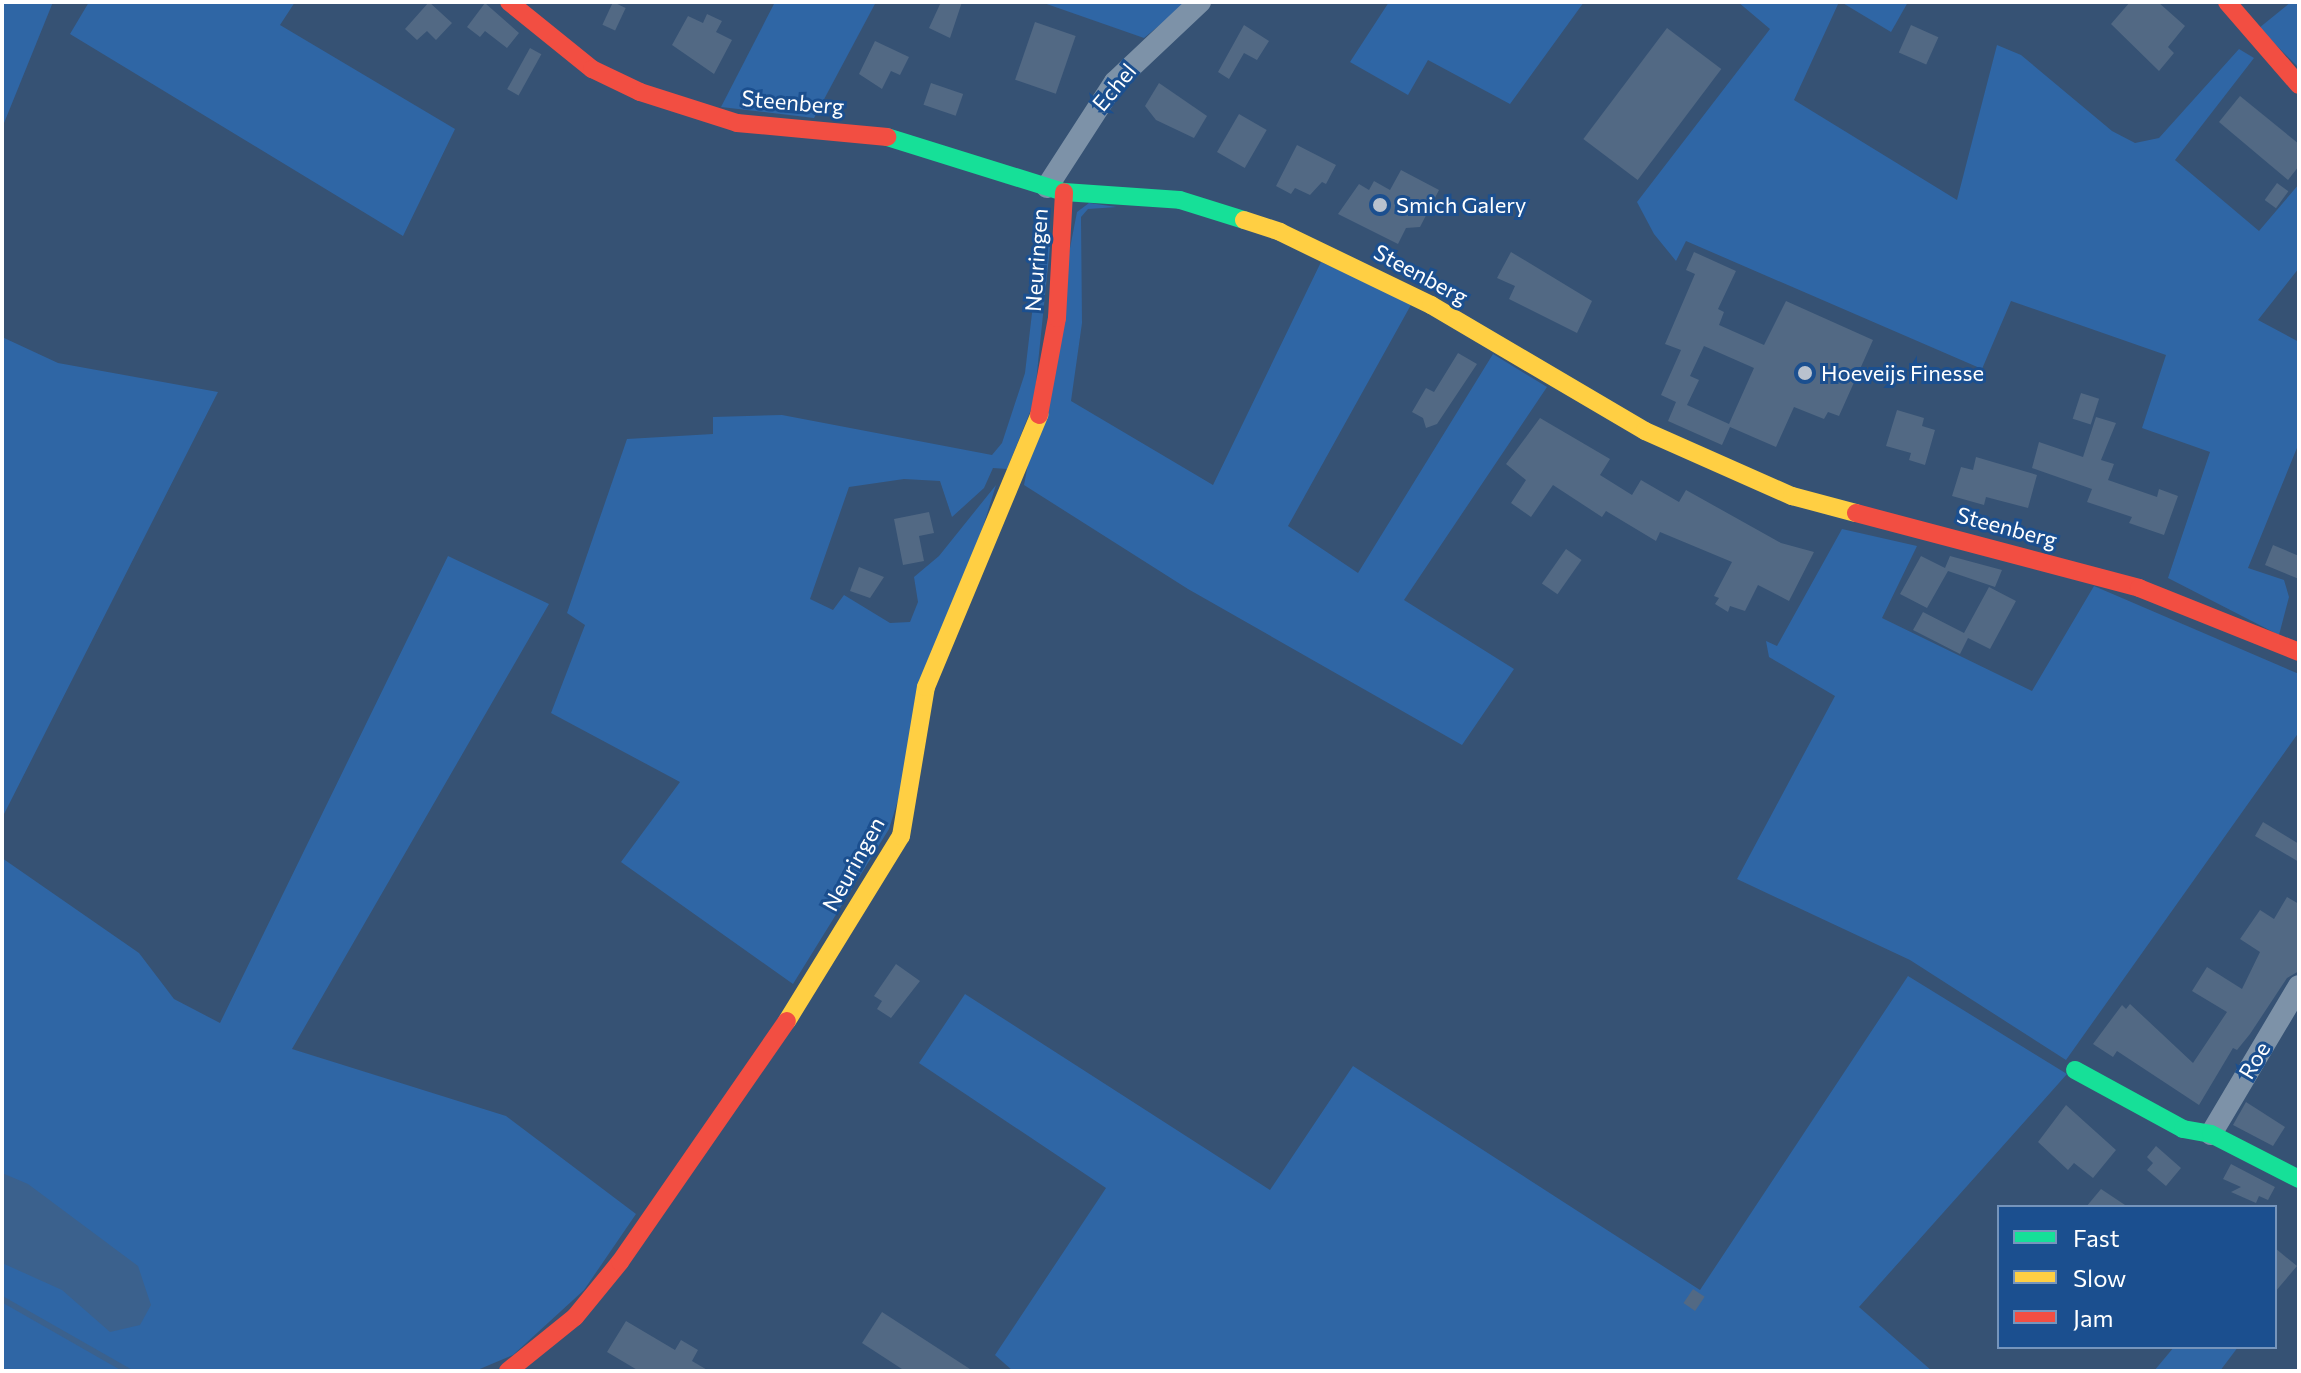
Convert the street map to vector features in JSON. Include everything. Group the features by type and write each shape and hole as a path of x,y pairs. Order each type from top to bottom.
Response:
{"street":[{"name":"Steenberg","path":"509,2 592,69 640,92 737,123 887,137 1056,190 1180,200 1280,232 1431,305 1645,431 1792,496 2139,588 2299,652"},
{"name":"Echel","path":"1056,190 1115,82 1200,2"},
{"path":"2227,2 2299,85"},
{"name":"Neuringen","path":"508,1371 575,1317 620,1262 771,1047 901,836 926,687 1037,425 1057,318 1056,190"},
{"name":"Roe","path":"2211,1134 2299,986"},
{"path":"2075,1070 2194,1134 2211,1134 2299,1179"}],"shaded area":[{"path":"2,2 53,2 2,128"},
{"path":"89,2 295,2 280,25 455,129 403,236 70,34"},
{"path":"775,2 876,2 814,118 721,107"},
{"path":"1041,2 1188,2 1144,38"},
{"path":"1389,2 1584,2 1510,104 1428,60 1408,95 1350,62"},
{"path":"1738,2 1839,2 1794,100 1957,200 1997,45 2021,55 2112,131 2135,143 2159,138 2239,49 2254,58 2175,160 2259,231 2299,184 2299,268 2258,320 2299,342 2299,443 2248,568 2284,580 2289,597 2279,635 2168,578 2210,452 2142,428 2166,355 2011,301 1982,369 1686,241 1676,261 1654,234 1637,202 1770,29"},
{"path":"1841,2 1908,2 1891,32"},
{"path":"2291,2 2299,2 2299,68 2259,28"},
{"path":"1089,203 1117,207 1088,209 1081,217 1082,323 1071,401 1213,485 1321,262 1412,303 1288,526 1358,573 1493,354 1547,387 1404,600 1514,669 1462,745 1188,589 1024,485 1077,212"},
{"path":"1040,245 1050,247 1034,402 1007,469 993,468 984,488 952,517 940,481 904,479 849,487 810,599 833,610 844,595 890,623 910,622 918,602 914,577 939,556 996,485 889,829 793,984 621,862 680,782 551,713 585,625 567,613 627,439 713,434 713,417 782,415 992,455 1002,443 1025,373"},
{"path":"2,337 58,363 218,392 2,818"},
{"path":"1842,529 1917,546 1882,618 2032,691 2094,586 2299,674 2299,732 2066,1060 1910,960 1737,879 1835,696 1769,657 1766,641 1777,646"},
{"path":"448,556 549,604 292,1049 506,1116 636,1214 584,1290 513,1355 475,1371 2,1371 2,858 139,953 174,999 220,1023"},
{"path":"1908,976 2067,1074 1859,1307 1932,1371 1013,1371 995,1355 1106,1188 919,1063 965,994 1270,1190 1353,1066 1700,1290"},
{"path":"2,1173 28,1184 138,1266 151,1305 140,1325 110,1332 62,1290 2,1263"},
{"path":"2172,1349 2236,1349 2220,1371 2154,1371"}],"building":[{"path":"429,2 452,23 436,40 427,31 417,40 405,29"},
{"path":"613,2 626,8 615,31 602,25"},
{"path":"941,2 962,2 950,38 929,28"},
{"path":"2130,2 2158,2 2185,26 2168,47 2174,53 2159,71 2111,24"},
{"path":"485,3 519,33 507,48 485,31 480,37 467,27"},
{"path":"707,14 722,21 716,32 732,40 714,74 672,45 688,16 703,23"},
{"path":"1035,22 1076,36 1056,94 1015,80"},
{"path":"1244,25 1269,41 1257,60 1244,53 1229,79 1218,72"},
{"path":"1911,25 1938,37 1926,65 1899,52"},
{"path":"1667,28 1721,69 1638,180 1583,139"},
{"path":"875,41 909,57 900,75 891,71 882,89 859,74"},
{"path":"530,48 541,54 519,95 507,89"},
{"path":"931,83 963,94 956,116 924,105"},
{"path":"1159,83 1207,116 1194,138 1156,120 1145,106"},
{"path":"2240,96 2299,144 2299,166 2288,180 2219,122"},
{"path":"1239,114 1267,130 1245,168 1217,152"},
{"path":"1297,145 1336,165 1326,184 1322,182 1310,195 1295,188 1291,194 1276,186"},
{"name":"Smich Galery","path":"1401,170 1439,190 1420,227 1406,228 1398,244 1338,214 1359,184 1369,190 1374,181 1390,190"},
{"path":"2277,183 2288,191 2276,208 2265,200"},
{"path":"1511,252 1592,301 1577,333 1509,299 1515,286 1497,278"},
{"name":"Hoeveijs Finesse","path":"1694,252 1736,271 1718,309 1724,312 1719,325 1764,345 1786,301 1873,340 1839,416 1828,412 1824,419 1794,407 1776,447 1730,427 1722,445 1668,421 1676,402 1661,395 1681,350 1665,344 1695,274 1686,270","holes":["1704,346 1754,368 1729,424 1687,405 1699,380 1690,376"]},
{"path":"1458,353 1477,364 1437,424 1426,428 1423,418 1412,412 1426,388 1434,392"},
{"path":"2081,393 2099,399 2091,425 2073,419"},
{"path":"1897,410 1924,418 1922,426 1935,430 1925,465 1909,460 1911,453 1886,446"},
{"path":"2096,417 2116,423 2101,460 2114,464 2108,480 2157,497 2159,489 2178,496 2164,535 2129,523 2132,517 2087,502 2092,489 2032,468 2039,442 2083,457"},
{"path":"1540,418 1610,459 1600,475 1632,495 1641,480 1679,502 1686,490 1781,543 1814,552 1789,601 1758,585 1745,611 1730,606 1728,612 1715,604 1719,598 1714,596 1732,562 1660,532 1656,541 1606,511 1602,517 1553,485 1531,517 1511,503 1526,480 1506,464"},
{"path":"1976,457 2037,475 2028,508 1986,497 1984,505 1952,496 1961,467 1973,470"},
{"path":"929,512 934,533 919,536 924,561 903,565 894,519"},
{"path":"2273,545 2299,556 2299,579 2265,565"},
{"path":"1566,549 1582,560 1557,594 1542,583"},
{"path":"1921,556 1945,568 1950,556 2002,570 1995,587 1948,571 1927,608 1900,594"},
{"path":"859,567 884,577 870,598 850,591"},
{"path":"1989,587 2016,601 1990,649 1968,638 1960,654 1913,630 1923,612 1964,633"},
{"path":"2263,822 2299,844 2299,862 2255,836"},
{"path":"2287,897 2299,904 2299,971 2287,978 2250,1034 2237,1050 2233,1048 2199,1105 2117,1051 2113,1057 2093,1044 2122,1005 2126,1009 2130,1004 2193,1063 2227,1012 2192,991 2207,967 2242,989 2260,952 2240,939 2260,910 2274,919"},
{"path":"896,964 920,981 891,1018 877,1009 882,1001 874,996"},
{"path":"2246,1102 2285,1127 2273,1146 2233,1125"},
{"path":"2066,1105 2116,1150 2093,1178 2074,1163 2068,1170 2038,1142"},
{"path":"2156,1146 2181,1168 2166,1186 2147,1170 2153,1163 2147,1157"},
{"path":"2231,1164 2275,1187 2268,1200 2259,1196 2256,1203 2231,1192 2241,1187 2223,1179"},
{"path":"2101,1189 2125,1205 2088,1205"},
{"path":"2277,1250 2297,1266 2277,1290"},
{"path":"1693,1289 1705,1297 1695,1311 1683,1303"},
{"path":"882,1312 973,1371 905,1371 862,1343"},
{"path":"626,1321 675,1350 681,1340 698,1350 692,1361 709,1371 639,1371 607,1352"}],"waterway":[{"path":"2,1299 128,1371"}],"traffic: fast":[{"path":"887,137 1064,192 1180,200 1244,220"},
{"path":"2075,1070 2183,1129 2211,1134 2299,1179"}],"traffic: slow":[{"path":"1244,220 1280,232 1431,305 1645,431 1792,496 1856,513"},
{"path":"787,1021 901,836 926,687 1039,415"}],"traffic: jam":[{"path":"509,2 592,69 640,92 737,123 887,137"},
{"path":"2227,2 2299,85"},
{"path":"1039,415 1057,318 1064,192"},
{"path":"1856,513 2139,588 2299,652"},
{"path":"508,1371 575,1317 620,1262 787,1021"}],"place":[{"name":"Smich Galery","path":"1380,205"},
{"name":"Hoeveijs Finesse","path":"1805,373"}]}
